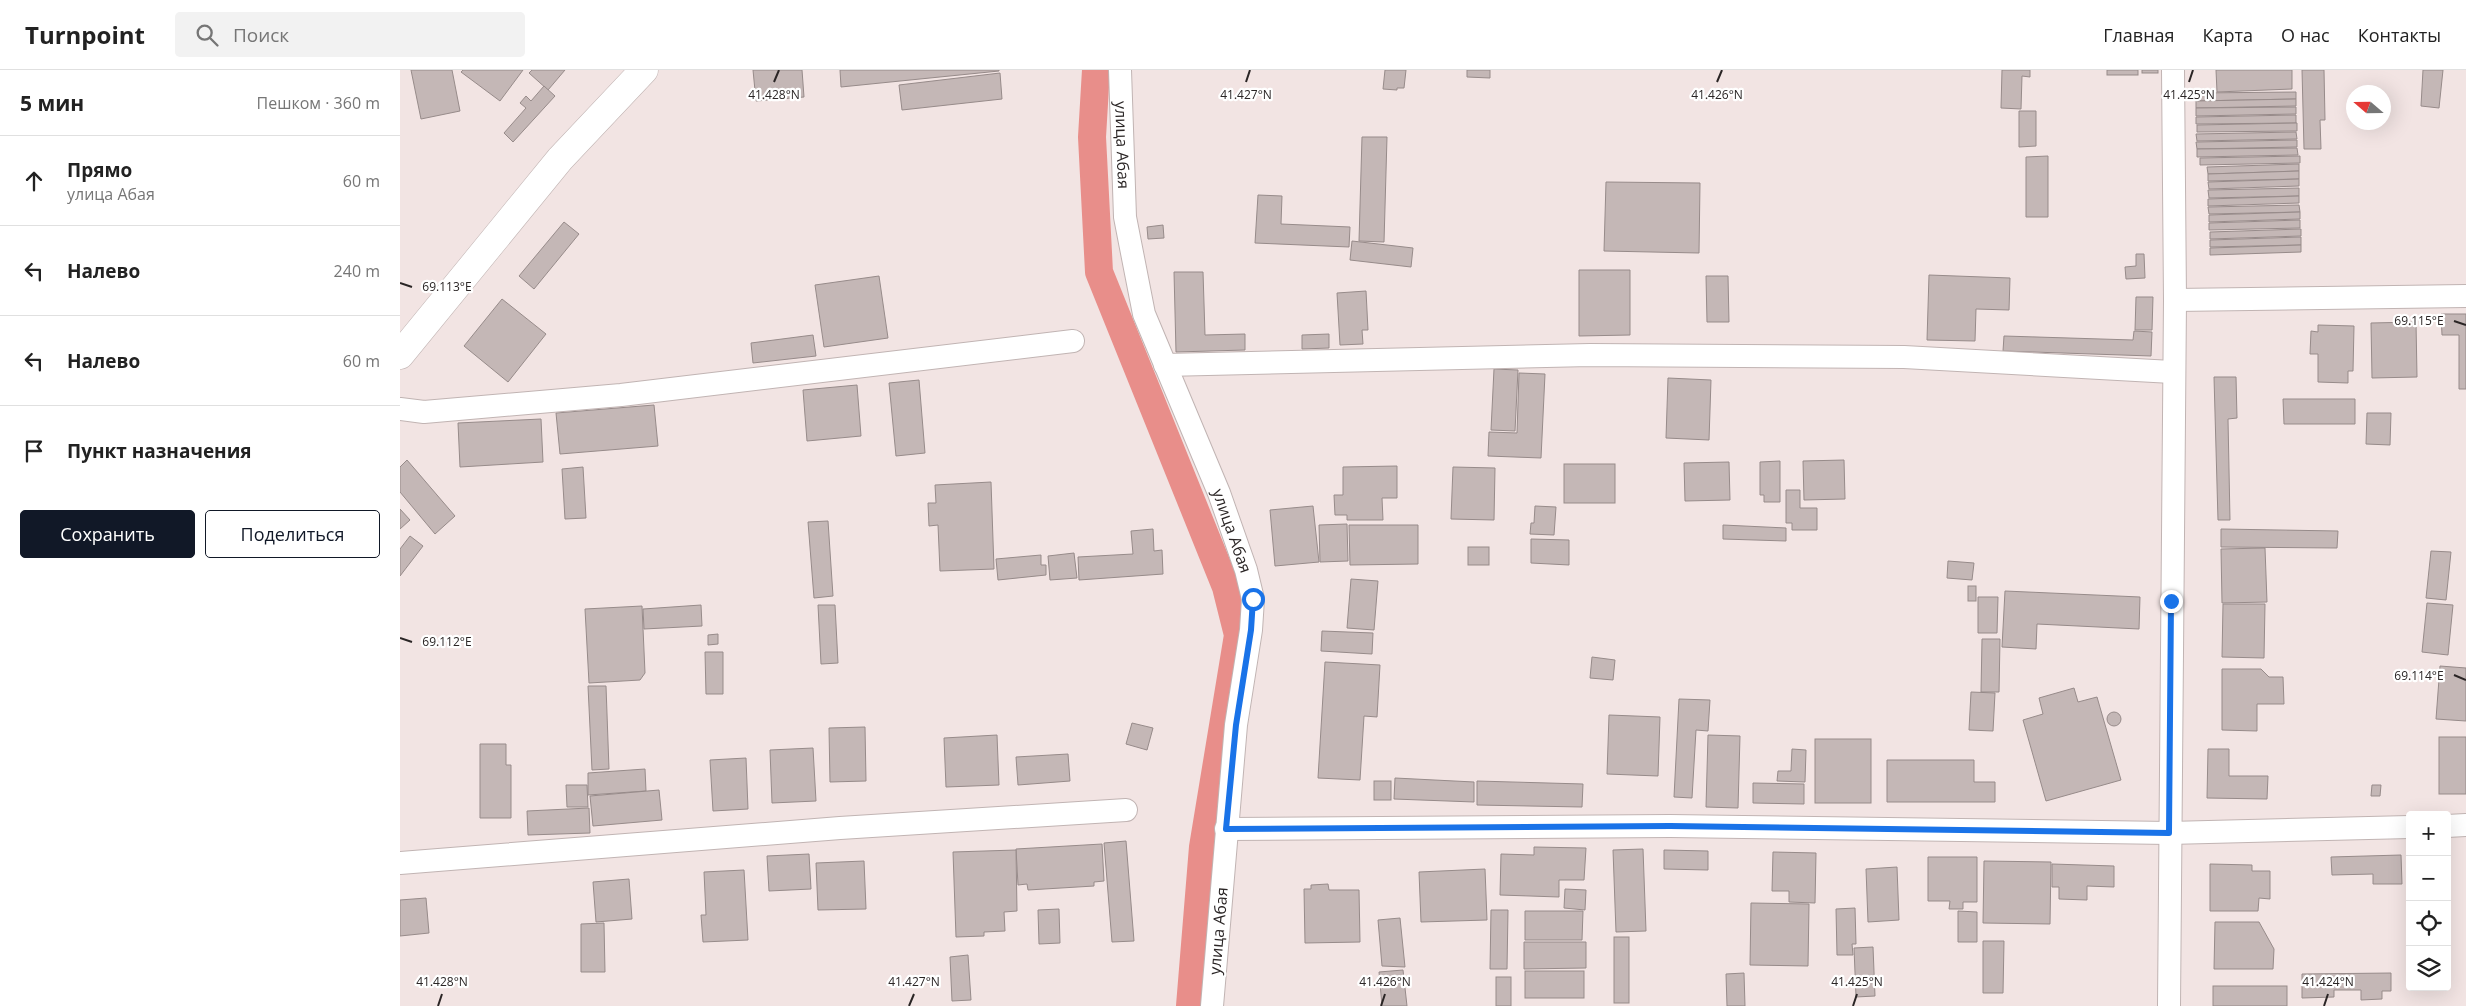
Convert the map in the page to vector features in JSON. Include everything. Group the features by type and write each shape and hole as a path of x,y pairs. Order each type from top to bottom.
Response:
{"main road":[{"path":"400,355 560,159 644,70"}],"street":[{"name":"улица Абая","path":"1120,70 1125,218 1144,314 1219,493 1246,570 1253,599 1251,630 1236,725 1212,1006"},
{"path":"2168,1006 2172,372 2175,300 2174,70"},
{"path":"2175,300 2466,296"},
{"path":"400,410 424,412 621,395 1073,341"},
{"path":"1165,365 1590,355 1904,357 2172,372"},
{"path":"400,863 840,828 1126,810"},
{"path":"2451,826 2466,825"},
{"path":"1226,829 1670,826 2169,833 2406,827"}],"building":[{"path":"411,70 452,70 460,111 421,119"},
{"path":"463,70 523,70 500,101 461,72"},
{"path":"532,70 565,70 548,90 529,73"},
{"path":"753,70 802,70 804,97 756,101"},
{"path":"840,70 999,70 999,71 841,87"},
{"path":"1385,70 1406,70 1404,88 1397,88 1397,90 1383,89"},
{"path":"1467,70 1490,70 1490,78 1467,77"},
{"path":"2002,70 2030,70 2030,77 2022,76 2021,109 2001,108"},
{"path":"2107,70 2138,70 2138,75 2107,75"},
{"path":"2142,70 2158,70 2158,73 2142,73"},
{"path":"2216,70 2292,70 2292,89 2217,92"},
{"path":"2302,70 2324,70 2325,120 2320,120 2321,149 2304,149"},
{"path":"2423,70 2443,70 2439,108 2421,106"},
{"path":"1000,73 1002,99 902,110 899,85"},
{"path":"544,86 555,96 513,142 504,133 526,108 520,103 526,96 531,101"},
{"path":"2296,92 2296,99 2196,101 2196,93"},
{"path":"2296,99 2296,106 2196,108 2196,101"},
{"path":"2296,107 2296,114 2196,116 2196,108"},
{"path":"2019,111 2036,111 2036,146 2019,147"},
{"path":"2296,115 2296,123 2196,124 2196,117"},
{"path":"2297,123 2297,131 2197,132 2197,125"},
{"path":"2296,132 2297,139 2197,141 2196,134"},
{"path":"1362,137 1387,137 1384,242 1359,241"},
{"path":"2297,140 2297,147 2197,149 2196,142"},
{"path":"2297,148 2298,155 2197,157 2197,149"},
{"path":"2048,156 2048,217 2026,217 2026,157"},
{"path":"2300,156 2300,163 2200,165 2200,158"},
{"path":"2299,164 2299,171 2208,174 2207,167"},
{"path":"2299,171 2299,179 2208,181 2208,174"},
{"path":"2299,179 2299,186 2209,189 2208,182"},
{"path":"1606,182 1700,183 1699,253 1604,251"},
{"path":"2299,188 2299,196 2209,198 2208,190"},
{"path":"1258,195 1282,196 1281,224 1350,227 1349,247 1255,243"},
{"path":"2299,196 2299,203 2208,206 2208,199"},
{"path":"2299,205 2300,212 2209,214 2208,207"},
{"path":"2300,212 2300,219 2209,222 2209,215"},
{"path":"2300,220 2300,228 2209,230 2209,223"},
{"path":"564,222 579,234 534,289 519,276"},
{"path":"1163,225 1164,238 1148,239 1147,227"},
{"path":"2301,229 2301,236 2210,239 2210,232"},
{"path":"2301,237 2301,245 2210,247 2210,240"},
{"path":"1352,241 1413,248 1411,267 1350,260"},
{"path":"2301,245 2301,252 2210,255 2210,248"},
{"path":"2136,254 2144,254 2145,278 2126,279 2125,267 2136,266"},
{"path":"1579,270 1630,270 1630,335 1579,336"},
{"path":"1174,272 1203,272 1205,335 1245,334 1245,350 1176,352"},
{"path":"1929,275 2010,278 2009,310 1976,309 1975,341 1927,340"},
{"path":"879,276 888,338 824,347 815,285"},
{"path":"1706,276 1728,276 1729,322 1707,322"},
{"path":"1366,291 1368,330 1362,330 1363,344 1340,345 1337,293"},
{"path":"2136,297 2153,297 2152,330 2135,330"},
{"path":"502,299 546,334 508,382 464,346"},
{"path":"2441,314 2466,314 2466,389 2459,389 2459,335 2442,335"},
{"path":"2416,322 2417,377 2372,378 2371,323"},
{"path":"2318,325 2354,326 2353,371 2348,371 2348,383 2318,382 2318,354 2310,354 2311,331 2318,332"},
{"path":"2134,331 2152,332 2151,356 2003,351 2004,336 2133,340"},
{"path":"1329,334 1329,348 1302,349 1302,335"},
{"path":"813,335 816,356 753,363 751,343"},
{"path":"1494,369 1518,370 1515,431 1491,430"},
{"path":"1519,373 1545,374 1541,458 1488,456 1489,432 1517,433"},
{"path":"2214,377 2236,377 2237,418 2228,419 2230,520 2218,520"},
{"path":"1668,378 1711,380 1709,440 1666,438"},
{"path":"919,380 925,453 896,456 889,383"},
{"path":"857,385 861,436 807,441 803,390"},
{"path":"2283,399 2355,399 2355,424 2284,424"},
{"path":"654,405 658,446 560,454 556,413"},
{"path":"2367,413 2391,413 2390,445 2366,444"},
{"path":"541,419 543,462 460,467 458,423"},
{"path":"407,460 455,516 435,534 400,492 400,467"},
{"path":"1844,460 1845,499 1804,500 1803,461"},
{"path":"1780,461 1780,502 1764,502 1764,495 1760,495 1760,462"},
{"path":"1729,462 1730,500 1685,501 1684,463"},
{"path":"1564,464 1615,464 1615,503 1564,503"},
{"path":"1397,466 1397,498 1382,498 1383,520 1347,520 1347,515 1335,515 1334,495 1343,495 1343,467"},
{"path":"583,467 586,518 565,519 562,469"},
{"path":"1453,467 1495,468 1494,520 1451,519"},
{"path":"991,482 994,569 940,571 938,525 929,526 928,503 936,503 935,485"},
{"path":"1786,490 1800,490 1800,508 1817,508 1817,530 1792,530 1792,523 1786,523"},
{"path":"1313,506 1319,562 1275,566 1270,510"},
{"path":"1535,506 1556,507 1554,535 1530,534 1531,523 1534,523"},
{"path":"400,509 410,520 400,529"},
{"path":"828,521 833,596 814,598 808,522"},
{"path":"1347,524 1348,561 1320,562 1319,525"},
{"path":"1349,525 1418,525 1418,564 1350,565"},
{"path":"1723,525 1786,528 1786,541 1723,539"},
{"path":"1153,529 1154,551 1162,550 1163,574 1079,580 1078,557 1133,554 1131,531"},
{"path":"2221,529 2338,531 2337,548 2221,547"},
{"path":"410,536 423,546 400,576 400,549"},
{"path":"1531,539 1569,540 1569,565 1531,563"},
{"path":"1468,547 1489,547 1489,565 1468,565"},
{"path":"2265,548 2267,602 2222,603 2221,549"},
{"path":"2431,551 2451,552 2446,600 2426,598"},
{"path":"1074,553 1077,578 1050,580 1048,556"},
{"path":"1041,555 1041,565 1046,565 1046,575 998,580 996,559"},
{"path":"1948,561 1974,563 1972,580 1947,578"},
{"path":"1351,579 1378,581 1374,630 1347,628"},
{"path":"1968,586 1976,586 1976,601 1968,601"},
{"path":"2005,591 2140,597 2139,629 2037,624 2036,649 2002,647"},
{"path":"1978,597 1998,597 1997,633 1978,633"},
{"path":"2427,603 2453,605 2448,655 2422,652"},
{"path":"2223,604 2265,604 2264,658 2222,657"},
{"path":"701,605 702,626 644,629 643,609"},
{"path":"818,605 835,605 838,663 821,664"},
{"path":"642,606 645,673 640,680 589,683 585,609"},
{"path":"1322,631 1373,633 1372,654 1321,651"},
{"path":"718,634 718,644 708,645 708,635"},
{"path":"1982,639 2000,639 1999,692 1981,692"},
{"path":"705,652 723,652 723,694 706,694"},
{"path":"1592,657 1615,660 1613,680 1590,678"},
{"path":"1325,662 1380,665 1377,717 1364,716 1360,780 1318,778"},
{"path":"2440,666 2466,668 2466,721 2436,719"},
{"path":"2222,669 2261,669 2269,677 2283,677 2284,704 2257,704 2257,731 2222,730"},
{"path":"588,686 606,686 609,769 592,770"},
{"path":"2074,688 2078,702 2097,697 2121,780 2046,801 2023,720 2043,714 2039,698"},
{"path":"1971,692 1995,693 1993,731 1969,730"},
{"path":"1679,699 1710,700 1708,731 1696,730 1692,798 1674,797"},
{"path":"2111,712 2117,712 2121,719 2117,726 2111,726 2107,722 2107,716"},
{"path":"1609,715 1660,717 1658,776 1607,774"},
{"path":"1132,723 1153,728 1147,750 1126,744"},
{"path":"865,727 866,781 830,782 829,728"},
{"path":"997,735 999,785 946,787 944,738"},
{"path":"1708,735 1740,736 1738,808 1706,807"},
{"path":"2439,737 2466,737 2466,794 2439,794"},
{"path":"1815,739 1871,739 1871,803 1815,803"},
{"path":"480,744 506,744 506,765 511,765 511,818 480,818"},
{"path":"813,748 816,801 772,803 770,750"},
{"path":"1792,749 1806,750 1805,782 1777,781 1778,771 1791,771"},
{"path":"2208,749 2229,749 2229,776 2268,776 2267,799 2207,798"},
{"path":"1068,754 1070,781 1018,785 1016,757"},
{"path":"746,758 748,809 713,811 710,760"},
{"path":"1887,760 1974,760 1974,782 1995,782 1995,802 1887,802"},
{"path":"645,769 646,791 588,795 588,773"},
{"path":"1395,778 1474,782 1474,802 1394,799"},
{"path":"1374,781 1391,781 1391,800 1374,800"},
{"path":"1477,781 1583,784 1582,807 1477,805"},
{"path":"1753,783 1804,784 1804,804 1753,803"},
{"path":"566,785 587,785 588,807 567,807"},
{"path":"2372,785 2381,785 2380,796 2371,796"},
{"path":"659,790 662,820 593,826 590,796"},
{"path":"589,808 590,833 528,835 527,811"},
{"path":"1126,841 1134,941 1112,942 1104,843"},
{"path":"1102,844 1104,881 1094,882 1094,886 1028,890 1027,884 1018,885 1016,849"},
{"path":"1534,847 1586,848 1584,880 1559,880 1559,897 1500,895 1501,854 1534,855"},
{"path":"1643,849 1646,931 1616,932 1613,850"},
{"path":"1016,850 1017,911 1004,912 1005,931 984,932 984,936 956,937 953,852"},
{"path":"1664,850 1708,851 1708,870 1664,869"},
{"path":"1773,852 1816,853 1815,903 1789,902 1789,891 1772,891"},
{"path":"809,854 811,889 769,891 767,856"},
{"path":"2401,855 2402,884 2373,884 2373,874 2332,875 2331,857"},
{"path":"1928,857 1977,857 1977,902 1963,902 1963,909 1949,909 1950,901 1928,901"},
{"path":"864,861 866,909 818,910 816,863"},
{"path":"1984,861 2051,862 2050,924 1983,923"},
{"path":"2052,864 2114,866 2114,887 2087,886 2087,900 2059,899 2059,887 2052,887"},
{"path":"2210,864 2252,865 2252,871 2270,871 2270,899 2259,898 2258,911 2210,911"},
{"path":"1897,867 1899,920 1868,922 1866,869"},
{"path":"1485,869 1487,920 1421,922 1419,872"},
{"path":"744,870 748,940 703,942 701,915 706,915 704,872"},
{"path":"629,879 632,919 596,922 593,882"},
{"path":"1328,884 1329,890 1359,890 1360,942 1305,943 1304,889 1311,889 1311,885"},
{"path":"1565,889 1586,890 1585,910 1564,908"},
{"path":"426,898 429,933 400,936 400,900"},
{"path":"1751,903 1809,904 1808,966 1750,965"},
{"path":"1855,908 1856,944 1852,944 1853,955 1837,955 1836,909"},
{"path":"1059,909 1060,943 1039,944 1038,910"},
{"path":"1491,910 1508,910 1507,969 1490,969"},
{"path":"1525,911 1583,911 1582,940 1525,940"},
{"path":"1958,911 1977,912 1977,942 1958,942"},
{"path":"1400,918 1405,967 1382,966 1378,920"},
{"path":"2215,922 2259,922 2274,949 2273,969 2214,969"},
{"path":"604,923 605,972 581,972 581,924"},
{"path":"1614,937 1629,937 1629,1003 1614,1003"},
{"path":"1983,941 2004,941 2003,993 1983,993"},
{"path":"1524,942 1586,942 1586,968 1524,969"},
{"path":"1873,947 1875,996 1856,997 1854,948"},
{"path":"968,955 971,1000 952,1001 950,957"},
{"path":"1403,970 1407,1006 1382,1006 1379,972"},
{"path":"1525,971 1584,971 1584,998 1525,998"},
{"path":"1744,973 1745,1006 1727,1006 1726,974"},
{"path":"2391,973 2391,991 2382,991 2382,999 2361,1000 2361,990 2334,990 2334,997 2302,998 2302,974"},
{"path":"1496,977 1511,977 1511,1006 1496,1006"},
{"path":"2213,986 2287,986 2287,1006 2213,1006"}],"waterway":[{"path":"1096,70 1092,137 1099,272 1226,587 1238,635 1203,847 1190,1006"}],"route":[{"path":"1253,599 1251,630 1236,725 1226,829 1670,826 2169,833 2171,601"}]}
